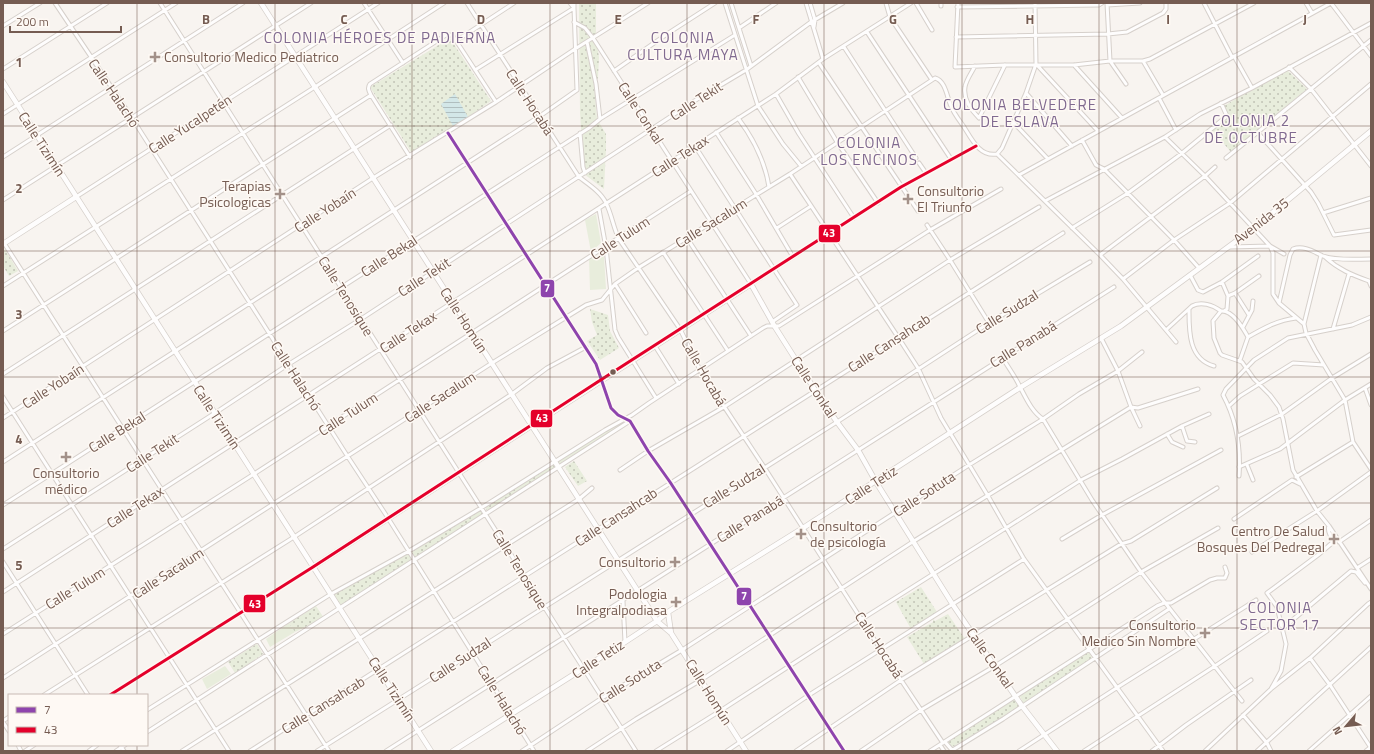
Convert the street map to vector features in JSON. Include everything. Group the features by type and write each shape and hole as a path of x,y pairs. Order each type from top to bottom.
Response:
{"street":[{"path":"3,26 40,3"},
{"name":"Calle Halachó","path":"55,3 132,118 170,180 434,590 534,751"},
{"path":"3,69 107,3"},
{"name":"Calle Tenosique","path":"160,3 636,751"},
{"path":"3,114 176,3"},
{"path":"3,157 243,3"},
{"name":"Calle Homún","path":"261,3 637,591 657,621 671,634 682,650 746,751"},
{"path":"3,200 311,3"},
{"path":"364,3 403,63"},
{"name":"Calle Yucalpetén","path":"3,243 224,103 378,3"},
{"path":"3,286 96,228 444,3"},
{"name":"Calle Hocabá","path":"467,3 579,177 602,196 619,238 680,329 700,370 942,743 951,751"},
{"path":"456,41 514,3"},
{"path":"570,3 574,8"},
{"path":"3,462 540,116 577,90 574,3"},
{"name":"Calle Yobaín","path":"3,418 648,3"},
{"path":"614,71 715,3"},
{"path":"724,3 758,106 782,144 801,166"},
{"path":"731,3 740,28 750,66"},
{"path":"740,28 776,3"},
{"path":"806,3 813,21"},
{"path":"810,3 813,28 823,59"},
{"name":"Calle Tekit","path":"3,549 361,319 699,98 746,70 813,21 843,3"},
{"path":"886,3 890,17 932,80"},
{"name":"Calle Tekax","path":"3,592 234,444 308,394 380,350 758,106 823,59 911,3"},
{"path":"916,3 932,30"},
{"path":"1102,3 1098,5 957,5 955,67 1143,61 1150,59 1254,3"},
{"path":"1126,84 1110,61 1107,4 1140,3"},
{"path":"956,37 1108,34 1127,32 1134,30 1163,13 1166,9 1166,3"},
{"path":"1204,3 1233,57 1252,88"},
{"path":"1306,3 1312,14"},
{"path":"1019,175 1331,3 1371,56"},
{"path":"997,154 1002,148 1026,93 1036,64 1035,5"},
{"path":"475,70 574,8"},
{"name":"Calle Conkal","path":"574,22 585,28 593,38 751,284 815,390 858,450 876,482 953,605 1016,695 1022,706 1057,751"},
{"path":"1045,201 1165,137 1200,114 1252,88 1371,23"},
{"path":"867,32 951,159"},
{"path":"410,157 368,89 370,84 446,35 453,36 496,102"},
{"name":"Calle Bekal","path":"3,505 414,241 600,119 735,35"},
{"path":"1226,158 1371,40"},
{"path":"587,42 596,84 600,119"},
{"path":"844,47 916,158"},
{"path":"1143,61 1163,95"},
{"path":"819,63 918,211"},
{"path":"1036,64 1098,131"},
{"path":"1074,64 1122,118"},
{"path":"975,66 965,87 966,97 970,107 980,118 1005,65"},
{"path":"1289,67 1311,89 1371,165"},
{"path":"798,77 837,142"},
{"name":"Calle Sacalum","path":"3,678 586,304 602,300 615,284 638,268 790,174 837,142 910,96 935,78 940,80 946,90 952,109 976,146"},
{"name":"Calle Tizimín","path":"3,82 432,751"},
{"path":"1123,279 1174,240 1230,203 1371,84"},
{"path":"1026,93 1072,146"},
{"path":"776,94 814,157 854,218"},
{"path":"3,331 371,95"},
{"path":"1159,98 1176,130"},
{"path":"1072,228 1128,193 1181,154 1227,116 1222,102"},
{"path":"738,118 757,148 767,174 769,186"},
{"path":"1013,122 1048,159"},
{"path":"3,374 391,125"},
{"name":"Avenida 35","path":"1146,307 1254,228 1371,131"},
{"path":"716,132 756,194 793,257"},
{"path":"448,133 586,347 596,364 611,408 618,415 630,421 648,451 810,695 844,751"},
{"path":"580,133 583,167 585,173"},
{"path":"1258,133 1314,197 1334,236 1371,230"},
{"path":"1165,137 1181,154 1206,176 1270,246 1274,253 1274,294 1279,303 1304,324"},
{"path":"1082,140 1096,165 1104,169 1128,193 1174,240 1198,268"},
{"path":"148,709 331,594 409,551 482,508 555,461 632,415 751,336 767,326 774,324 797,305 695,146"},
{"path":"112,694 313,567 458,472 532,426 601,380 902,187 976,146 988,154 997,154 1100,254 1176,342"},
{"path":"841,148 878,203"},
{"path":"919,163 926,173"},
{"path":"1100,254 1206,176 1215,167"},
{"path":"790,174 918,368 941,418 1024,559 1163,751"},
{"path":"774,324 779,326 930,230 1000,189"},
{"name":"Calle Tulum","path":"3,634 111,566 589,257 606,248 691,191"},
{"path":"1323,213 1371,198"},
{"path":"776,228 811,206"},
{"path":"620,470 648,451 724,407 950,260 1039,207"},
{"path":"599,208 606,248 615,330 656,398"},
{"path":"926,225 970,291 989,323"},
{"name":"Calle Cansahcab","path":"250,751 1062,233"},
{"path":"688,238 751,336"},
{"path":"3,243 329,751"},
{"path":"1228,247 1270,246 1284,254"},
{"path":"1279,303 1290,255 1293,249 1302,248 1323,256 1371,259"},
{"path":"663,252 728,351"},
{"path":"1190,275 1200,292 1203,292 1222,282 1258,256"},
{"path":"1323,256 1333,265 1349,274 1368,281 1371,286"},
{"path":"1323,256 1304,324 1306,333 1344,400 1353,442 1371,468"},
{"name":"Calle Sudzal","path":"317,751 837,422 989,323 1090,262"},
{"path":"1333,329 1349,274"},
{"path":"1228,296 1235,293 1259,276"},
{"path":"1222,282 1228,296 1227,309 1213,321 1214,338 1217,347 1222,355 1240,360 1254,379 1270,395 1279,407 1282,414 1287,443 1296,477 1317,512 1329,526 1371,589"},
{"path":"615,284 646,333"},
{"name":"Calle Panabá","path":"386,751 1114,287"},
{"path":"1235,293 1249,316"},
{"path":"1243,327 1252,310 1253,301"},
{"path":"1166,330 1189,308 1197,303 1201,303 1216,307 1233,317 1243,327 1248,337"},
{"name":"Calle Tetiz","path":"453,751 625,642 668,612 1102,338 1146,307"},
{"path":"1189,308 1189,332 1192,347 1200,358 1214,366"},
{"path":"1239,476 1238,436 1233,416 1223,395 1226,388 1254,360 1288,338 1359,323 1371,317"},
{"path":"1240,360 1248,337 1271,324 1284,319 1296,318"},
{"path":"1102,338 1118,371 1131,407 1140,426"},
{"path":"655,346 679,384"},
{"path":"46,694 439,442 512,394 547,368 586,347"},
{"name":"Calle Sotuta","path":"522,751 602,698 682,650 1043,419 1079,394 1118,371 1142,352"},
{"path":"1238,436 1282,414 1332,378 1371,354"},
{"path":"1002,357 1023,393 1037,415 1043,419 1121,544 1164,603 1242,701"},
{"path":"1229,406 1259,384 1293,363 1324,365"},
{"path":"1239,467 1247,465 1280,448 1344,400 1371,384"},
{"path":"1365,388 1371,405"},
{"path":"587,751 621,728 701,680 914,541 1131,407 1138,408 1198,389"},
{"path":"3,397 229,751"},
{"path":"656,751 1080,480 1182,426 1209,414"},
{"path":"148,731 630,421 632,415"},
{"path":"1182,426 1187,441 1195,442"},
{"path":"1167,434 1172,442 1183,447"},
{"path":"1296,477 1353,442"},
{"path":"1062,539 1102,515 1221,450"},
{"path":"1247,465 1253,480"},
{"path":"1252,552 1317,512 1371,472"},
{"path":"1234,519 1292,480 1300,484"},
{"path":"182,751 579,499 592,488"},
{"path":"796,751 901,680 1121,544 1131,541 1217,488"},
{"path":"1339,542 1371,520"},
{"path":"1271,689 1281,671 1286,644 1277,608 1267,593 1332,543 1328,531 1329,526"},
{"path":"861,751 921,710 995,666 1141,572 1218,528"},
{"path":"727,751 810,695 1024,559"},
{"path":"1350,559 1353,571 1356,572 1365,584 1368,585"},
{"path":"1357,568 1371,559"},
{"path":"3,562 87,694"},
{"path":"930,751 1088,648 1157,606 1164,603 1171,603 1210,580 1225,578 1227,573 1225,567"},
{"path":"1282,628 1344,576 1353,571"},
{"path":"1019,751 1256,600"},
{"path":"623,601 625,642"},
{"path":"1205,751 1271,689 1310,658 1362,608 1371,602"},
{"path":"951,751 1169,609 1171,603"},
{"name":"Calle Homún","path":"668,612 671,634"},
{"path":"1084,751 1267,631"},
{"path":"1257,751 1371,647"},
{"path":"1310,658 1350,714 1371,747 1366,751"},
{"path":"1152,751 1186,725 1251,680"},
{"path":"1309,751 1371,696"},
{"path":"1243,715 1267,743 1271,751"},
{"name":"Calle Hocabá","path":"942,743 944,751"},
{"path":"116,751 121,746 124,751"}],"green space":[{"path":"579,3 596,3 596,39 599,57 598,78 594,84 597,119 606,134 604,189 584,174 580,113"},
{"path":"450,38 491,101 411,152 370,87"},
{"path":"1286,69 1307,89 1231,152 1212,130 1230,117 1224,106"},
{"path":"596,214 601,243 591,252 585,220"},
{"path":"5,249 18,271 9,276 3,266 3,251"},
{"path":"604,256 606,289 590,290 589,258"},
{"path":"590,309 608,315 610,331 619,348 600,360 587,341 597,335 592,322"},
{"path":"624,420 625,422 559,464 557,461"},
{"path":"574,461 587,481 578,486 565,467"},
{"path":"552,463 555,467 488,512 485,507"},
{"path":"481,509 484,514 415,557 411,550"},
{"path":"409,551 414,559 340,608 331,594"},
{"path":"921,587 937,612 911,629 896,602"},
{"path":"316,606 324,618 295,632 289,623"},
{"path":"948,614 965,639 924,664 907,637 933,622 933,619 935,621"},
{"path":"289,623 295,632 270,647 266,639"},
{"path":"257,644 263,654 235,673 228,662"},
{"path":"1088,651 1092,658 1024,704 1019,695"},
{"path":"225,666 231,674 207,689 202,679"},
{"path":"1014,698 1020,707 952,747 948,742 970,726 987,717"}],"shaded area":[{"path":"455,94 468,117 453,126 441,104"}],"transit line":[{"name":"7","path":"448,133 596,364 611,408 618,415 630,421 648,451 670,482 844,751"},
{"name":"43","path":"112,694 313,567 901,187 976,146"}],"place":[{"name":"Consultorio Medico Pediatrico","path":"155,57"},
{"name":"Terapias Psicologicas","path":"280,194"},
{"name":"Consultorio El Triunfo","path":"908,199"},
{"name":"Consultorio médico","path":"66,457"},
{"name":"Consultorio de psicología","path":"801,534"},
{"name":"Centro De Salud Bosques Del Pedregal","path":"1334,539"},
{"name":"Consultorio","path":"675,562"},
{"name":"Podologia Integralpodiasa","path":"676,602"},
{"name":"Consultorio Medico Sin Nombre","path":"1205,633"}],"district":[{"name":"COLONIA HÉROES DE PADIERNA","path":"380,38"},
{"name":"COLONIA CULTURA MAYA","path":"683,46"},
{"name":"COLONIA BELVEDERE DE ESLAVA","path":"1020,114"},
{"name":"COLONIA 2 DE OCTUBRE","path":"1251,130"},
{"name":"COLONIA LOS ENCINOS","path":"869,152"},
{"name":"COLONIA SECTOR 17","path":"1280,616"}]}
